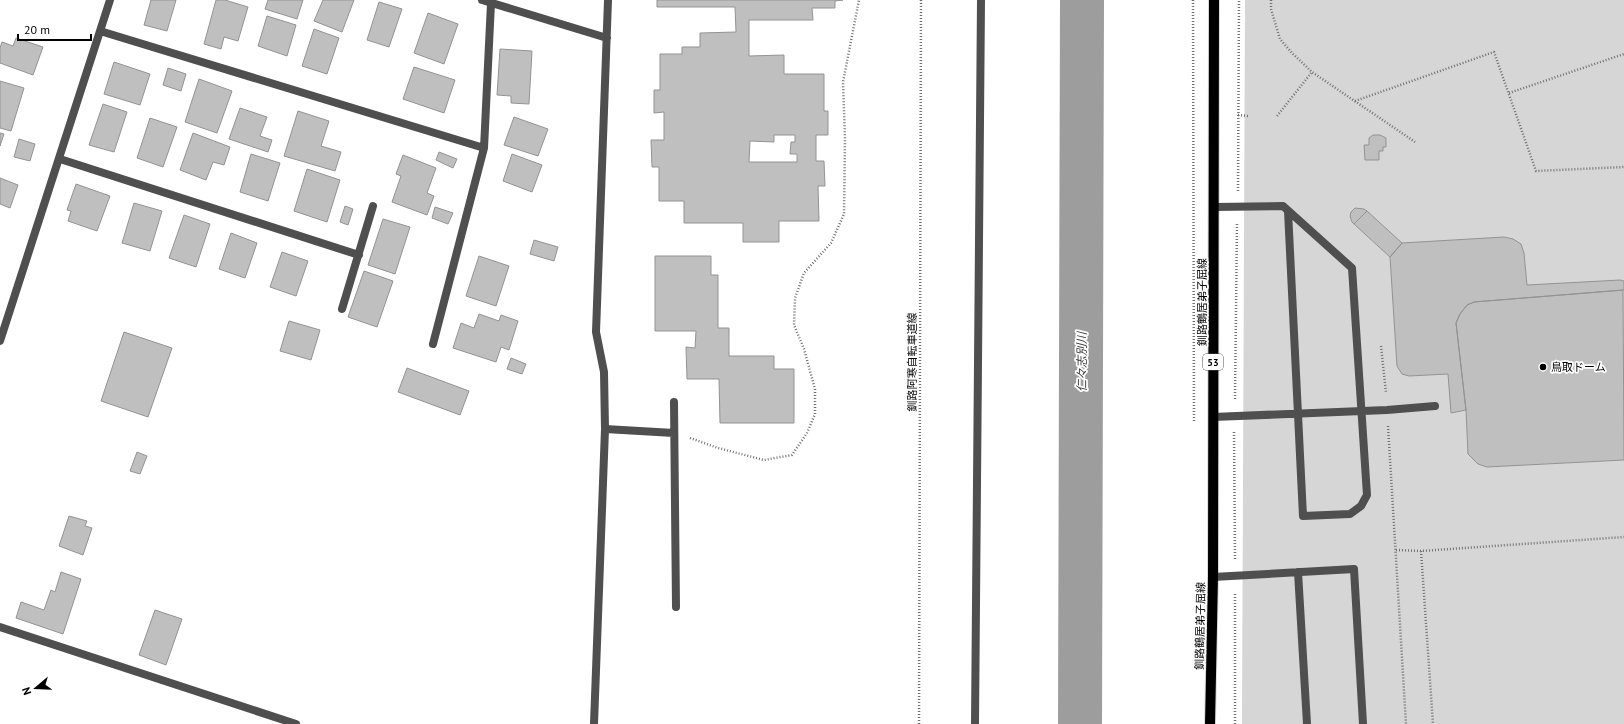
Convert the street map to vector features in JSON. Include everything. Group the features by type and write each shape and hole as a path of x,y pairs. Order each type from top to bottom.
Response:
{"main road":[{"name":"釧路鶴居弟子屈線","path":"1210,724 1213,577 1214,0"}],"street":[{"path":"0,341 60,159 110,0"},
{"path":"482,0 607,38"},
{"path":"594,724 605,429 604,372 596,332 608,0"},
{"path":"974,724 981,0"},
{"path":"433,344 484,148 491,2"},
{"path":"100,31 484,148"},
{"path":"60,159 358,255"},
{"path":"342,309 373,206"},
{"path":"1214,207 1283,206 1288,210 1352,268 1367,495 1361,506 1350,514 1303,516 1288,210"},
{"path":"674,402 676,607"},
{"path":"1213,417 1387,410 1435,406"},
{"path":"605,429 674,433"},
{"path":"1213,577 1354,569 1363,724"},
{"path":"1298,572 1306,724"},
{"path":"0,627 296,724"}],"path":[{"path":"674,433 718,448 764,460 792,455 807,432 815,414 815,389 804,349 794,325 796,298 804,273 831,243 844,214 845,138 843,82 859,0"},
{"name":"釧路阿寒自転車道線","path":"919,724 921,0"},
{"path":"1193,0 1194,428"},
{"path":"1235,724 1234,416 1238,206 1239,0"},
{"path":"1271,0 1272,15 1280,39 1292,53 1312,72 1415,142"},
{"path":"1355,101 1494,52 1536,171 1624,167"},
{"path":"1509,93 1624,54"},
{"path":"1277,116 1312,72"},
{"path":"1238,115 1248,116"},
{"path":"1381,346 1387,410 1406,724"},
{"path":"1396,550 1421,550 1624,537"},
{"path":"1421,550 1432,724"}],"shaded area":[{"path":"1245,0 1624,0 1624,724 1242,724"}],"building":[{"path":"151,0 176,0 167,31 144,25"},
{"path":"216,0 225,0 248,7 238,41 224,37 221,49 204,44"},
{"path":"268,0 303,0 297,19 265,9"},
{"path":"323,0 354,0 342,32 314,21"},
{"path":"657,0 843,0 835,1 835,8 812,8 813,20 749,20 749,56 784,55 784,74 824,74 824,111 828,111 828,135 816,135 816,161 824,161 825,186 818,186 819,221 779,221 779,242 743,242 743,223 684,223 684,201 659,201 659,167 652,167 651,140 664,140 664,112 654,113 654,90 660,90 660,54 682,54 682,47 700,47 700,33 736,32 735,7 657,7","holes":["774,135 795,135 795,142 791,142 790,154 797,154 797,162 749,162 750,141 774,142"]},
{"path":"379,2 402,9 389,47 367,40"},
{"path":"428,13 458,24 444,64 414,53"},
{"path":"267,16 296,25 287,56 258,46"},
{"path":"314,29 339,38 327,74 302,66"},
{"path":"16,38 43,47 33,75 0,63 0,48 2,42 13,46"},
{"path":"500,49 532,51 529,104 511,103 511,96 497,95"},
{"path":"114,62 150,74 140,105 104,94"},
{"path":"414,67 455,80 444,113 403,99"},
{"path":"168,68 186,74 181,91 163,85"},
{"path":"199,79 232,91 217,133 185,122"},
{"path":"0,81 24,88 11,131 0,128"},
{"path":"103,104 127,112 114,152 89,145"},
{"path":"240,108 267,117 260,136 272,140 268,152 229,139"},
{"path":"298,111 329,121 321,146 341,152 335,171 284,156"},
{"path":"514,117 548,129 538,156 504,145"},
{"path":"150,118 177,127 163,167 137,158"},
{"path":"0,133 4,134 0,146"},
{"path":"193,133 230,147 224,165 213,162 206,180 180,170"},
{"path":"1373,135 1380,135 1386,138 1386,147 1383,147 1383,151 1379,151 1379,160 1365,160 1364,145 1369,145 1369,138"},
{"path":"19,139 35,144 30,161 14,157"},
{"path":"439,152 457,159 453,168 436,160"},
{"path":"251,154 280,163 268,201 240,192"},
{"path":"512,154 542,165 532,192 503,181"},
{"path":"403,155 436,168 427,193 434,196 427,215 392,202 401,176 396,174"},
{"path":"307,169 340,180 327,222 294,211"},
{"path":"0,178 18,185 10,208 0,204"},
{"path":"76,184 110,196 97,231 68,221 71,211 67,210"},
{"path":"134,203 162,211 150,251 122,243"},
{"path":"345,206 353,209 348,225 340,222"},
{"path":"435,207 453,213 448,224 432,218"},
{"path":"1355,208 1364,209 1367,211 1354,224 1350,216 1351,212"},
{"path":"1367,211 1402,243 1390,257 1354,224"},
{"path":"184,215 210,224 196,267 169,258"},
{"path":"383,219 410,227 395,274 368,265"},
{"path":"231,233 257,243 245,278 219,269"},
{"path":"1504,237 1513,239 1521,244 1524,253 1527,285 1620,280 1624,281 1624,290 1474,302 1467,305 1460,314 1456,323 1466,410 1451,413 1448,374 1409,376 1402,374 1397,366 1390,257 1402,243"},
{"path":"534,240 558,247 554,261 530,254"},
{"path":"282,252 308,261 296,296 270,287"},
{"path":"479,256 509,266 496,306 466,296"},
{"path":"655,256 711,256 711,275 718,275 718,328 729,328 729,356 774,356 774,369 794,369 794,423 720,423 719,379 687,379 686,347 695,348 696,331 655,331"},
{"path":"364,271 393,281 377,327 348,317"},
{"name":"鳥取ドーム","path":"1623,290 1624,460 1487,467 1478,464 1468,454 1466,410 1456,323 1460,314 1467,305 1474,302"},
{"path":"479,314 499,321 501,315 518,321 509,350 501,347 496,362 453,348 461,323 474,328"},
{"path":"289,321 320,330 311,360 280,351"},
{"path":"124,332 172,348 148,417 101,401"},
{"path":"511,358 526,364 522,374 507,369"},
{"path":"407,368 469,391 460,415 398,392"},
{"path":"137,452 147,456 140,474 130,471"},
{"path":"69,516 87,521 85,526 92,528 83,555 59,546"},
{"path":"61,572 81,579 63,634 16,618 21,602 44,610 51,590 55,592"},
{"path":"155,610 182,619 166,665 139,655"}],"waterway":[{"name":"仁々志別川","path":"1080,724 1082,0"}],"place":[{"name":"鳥取ドーム","path":"1543,367"}]}
